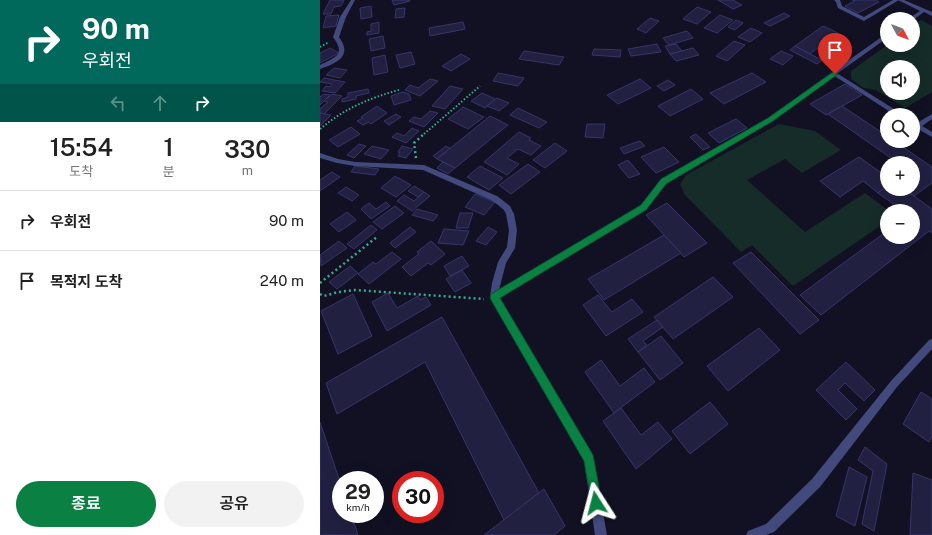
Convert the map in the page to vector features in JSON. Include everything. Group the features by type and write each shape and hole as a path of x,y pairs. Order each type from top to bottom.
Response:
{"street":[{"path":"320,67 342,54 344,50 343,45 336,37 345,10 353,0"},
{"path":"836,0 838,1 840,8 864,19 898,0 932,14"},
{"path":"494,297 644,208 663,182 770,119 880,41"},
{"path":"835,74 889,108"},
{"path":"920,122 932,116"},
{"path":"920,127 932,135"},
{"path":"320,155 337,161 355,164 424,168 494,198 507,208 513,230 511,248 502,262 494,297 589,459 600,535"},
{"path":"752,535 770,528 816,483 894,384 932,344"}],"path":[{"path":"417,168 414,143 480,86"},
{"path":"320,128 334,116 368,99 399,90"},
{"path":"320,283 378,236"},
{"path":"320,294 324,296 338,292 355,290 483,299 494,297"}],"green space":[{"path":"920,21 932,26 932,92 920,99 920,60 880,60 880,92 876,90 864,88 851,79 851,71 880,50 880,52 920,52"},
{"path":"892,100 918,100 905,108"},
{"path":"779,124 815,131 841,150 802,173 785,159 747,180 805,232 865,193 880,204 880,226 793,286 752,245 741,252 685,195 680,184 686,175"}],"building":[{"path":"330,0 344,0 341,6 334,7 331,14 323,14"},
{"path":"392,0 409,0 410,1 394,5"},
{"path":"718,0 733,0 742,5 733,9"},
{"path":"852,0 876,0 879,2 858,13 845,6 855,1"},
{"path":"371,6 372,17 361,19 360,8"},
{"path":"697,7 711,12 697,24 683,19"},
{"path":"405,8 404,17 395,18 396,9"},
{"path":"784,13 790,16 770,26 764,23"},
{"path":"339,15 336,26 323,28 326,16"},
{"path":"720,15 733,20 717,33 704,28"},
{"path":"650,18 659,21 646,33 637,29"},
{"path":"736,20 743,23 735,30 728,27"},
{"path":"379,22 379,33 367,35 367,32 371,31 371,24"},
{"path":"463,22 465,29 430,36 429,28"},
{"path":"823,26 838,33 810,54 795,46"},
{"path":"751,28 762,33 750,42 738,37"},
{"path":"687,31 693,38 669,45 663,38"},
{"path":"383,36 385,48 371,51 369,39"},
{"path":"734,41 745,45 727,61 716,56"},
{"path":"657,44 661,52 631,56 628,49"},
{"path":"676,44 682,51 670,54 665,46"},
{"path":"795,46 822,60 817,64 790,50"},
{"path":"330,48 339,53 320,63 320,53"},
{"path":"693,48 699,55 676,61 670,54"},
{"path":"594,49 621,50 620,57 592,55"},
{"path":"524,51 564,57 559,65 519,59"},
{"path":"781,51 793,56 783,65 770,59"},
{"path":"411,52 415,64 400,68 396,55"},
{"path":"461,54 470,59 451,71 442,66"},
{"path":"385,55 388,72 374,75 372,58"},
{"path":"334,68 347,70 340,78 326,75"},
{"path":"498,73 524,78 518,86 493,81"},
{"path":"752,73 766,82 724,104 710,93"},
{"path":"324,78 345,82 335,93 322,91 326,86 330,87 332,84 320,82"},
{"path":"430,79 438,81 420,96 405,90 410,85 418,88"},
{"path":"640,79 651,88 618,104 607,95"},
{"path":"668,80 675,85 664,91 657,86"},
{"path":"845,84 862,95 826,115 810,104"},
{"path":"450,86 463,89 445,109 432,106"},
{"path":"368,89 369,93 356,96 356,99 342,102 342,99 348,97 348,93"},
{"path":"691,89 703,99 670,116 658,106"},
{"path":"403,92 409,94 411,100 394,105 391,96"},
{"path":"482,93 495,99 485,108 471,101"},
{"path":"324,94 330,95 320,105 320,97"},
{"path":"332,94 342,96 324,114 320,113 320,109 328,102 324,101"},
{"path":"497,98 509,103 499,111 487,106"},
{"path":"377,106 387,113 371,124 369,122 363,125 357,121 363,118 361,117"},
{"path":"842,106 880,131 880,148 904,148 916,156 888,156 828,114"},
{"path":"463,107 484,117 468,129 448,119"},
{"path":"518,108 547,122 539,128 510,115"},
{"path":"430,111 438,113 424,127 409,121 414,117 421,119"},
{"path":"320,113 331,115 320,126"},
{"path":"396,114 401,117 389,125 384,121"},
{"path":"490,116 508,125 455,168 437,159"},
{"path":"736,119 747,128 719,143 708,133"},
{"path":"587,124 605,124 603,138 585,137"},
{"path":"351,127 360,134 338,147 329,140"},
{"path":"412,128 419,131 406,143 392,137 397,133 404,136"},
{"path":"519,132 531,138 529,140 541,146 531,155 518,149 507,158 519,164 507,175 484,162"},
{"path":"696,134 710,147 703,150 690,137"},
{"path":"640,141 645,146 624,154 620,148"},
{"path":"555,143 567,151 545,168 533,160"},
{"path":"359,144 366,146 354,158 347,155"},
{"path":"372,146 389,150 381,159 364,154"},
{"path":"402,146 413,149 406,158 398,156 400,153 398,152"},
{"path":"446,146 450,148 437,159 433,156"},
{"path":"664,147 679,162 656,173 641,157"},
{"path":"859,157 880,172 880,191 878,193 863,181 840,197 820,181"},
{"path":"920,159 932,167 932,183 920,192"},
{"path":"628,160 640,174 629,178 618,165"},
{"path":"443,162 455,168 448,174 437,168"},
{"path":"528,164 540,172 511,194 499,185"},
{"path":"355,166 379,169 375,175 351,172"},
{"path":"480,166 503,178 489,190 467,177"},
{"path":"332,172 340,177 320,191 320,180"},
{"path":"395,176 411,185 396,197 381,188"},
{"path":"414,186 424,192 418,197 408,191"},
{"path":"346,187 359,195 352,201 338,193"},
{"path":"424,192 430,196 412,211 397,201 404,195 414,201"},
{"path":"475,194 495,202 484,215 465,207"},
{"path":"882,196 914,196 932,209 932,233 929,231 920,238 920,204 893,204"},
{"path":"386,202 390,206 371,219 361,209 369,203 376,209"},
{"path":"667,203 707,243 684,257 646,215"},
{"path":"395,206 404,213 382,229 373,222"},
{"path":"417,209 438,215 433,221 412,215"},
{"path":"347,212 356,220 339,232 330,224"},
{"path":"460,213 473,213 468,228 456,228"},
{"path":"371,225 377,230 354,249 347,244"},
{"path":"410,227 416,232 395,248 390,243"},
{"path":"488,227 497,232 486,245 476,241"},
{"path":"444,229 469,231 463,245 438,243"},
{"path":"664,235 681,253 604,300 588,279"},
{"path":"880,236 880,244 912,244 821,315 800,295"},
{"path":"339,241 347,248 321,266 320,255"},
{"path":"431,241 445,254 431,265 428,263 411,276 402,267 419,254 417,252"},
{"path":"392,252 401,259 369,284 358,274 373,262 376,264"},
{"path":"751,252 819,320 800,334 733,263"},
{"path":"462,256 469,266 450,276 444,266"},
{"path":"350,266 358,273 337,289 329,282"},
{"path":"462,270 471,283 455,292 446,279"},
{"path":"713,277 733,297 673,339 654,317"},
{"path":"388,293 397,308 418,296 420,300 426,297 431,305 387,331 372,302"},
{"path":"353,294 372,336 338,354 321,311"},
{"path":"598,295 612,312 632,299 643,312 606,336 583,305"},
{"path":"442,317 539,493 504,520 425,362 337,414 326,383"},
{"path":"657,320 663,327 643,341 647,345 638,352 628,339"},
{"path":"759,328 780,350 728,391 707,366"},
{"path":"661,336 683,363 660,380 638,352"},
{"path":"601,360 620,386 644,368 655,382 614,413 585,372"},
{"path":"846,362 875,390 864,401 845,383 838,390 857,409 846,420 816,390"},
{"path":"921,392 932,399 932,436 929,442 903,424"},
{"path":"710,402 728,424 690,454 672,431"},
{"path":"621,408 641,435 658,422 672,439 636,469 603,421"},
{"path":"320,422 336,471 332,471 332,523 354,523 358,535 320,535"},
{"path":"865,447 887,464 874,531 862,524 873,471 858,460"},
{"path":"849,467 867,477 855,526 836,516"},
{"path":"913,473 932,480 932,535 910,535"},
{"path":"544,489 565,526 554,535 484,535"}],"route":[{"path":"596,503 589,459 494,297 644,208 663,182 770,119 835,74"}]}
